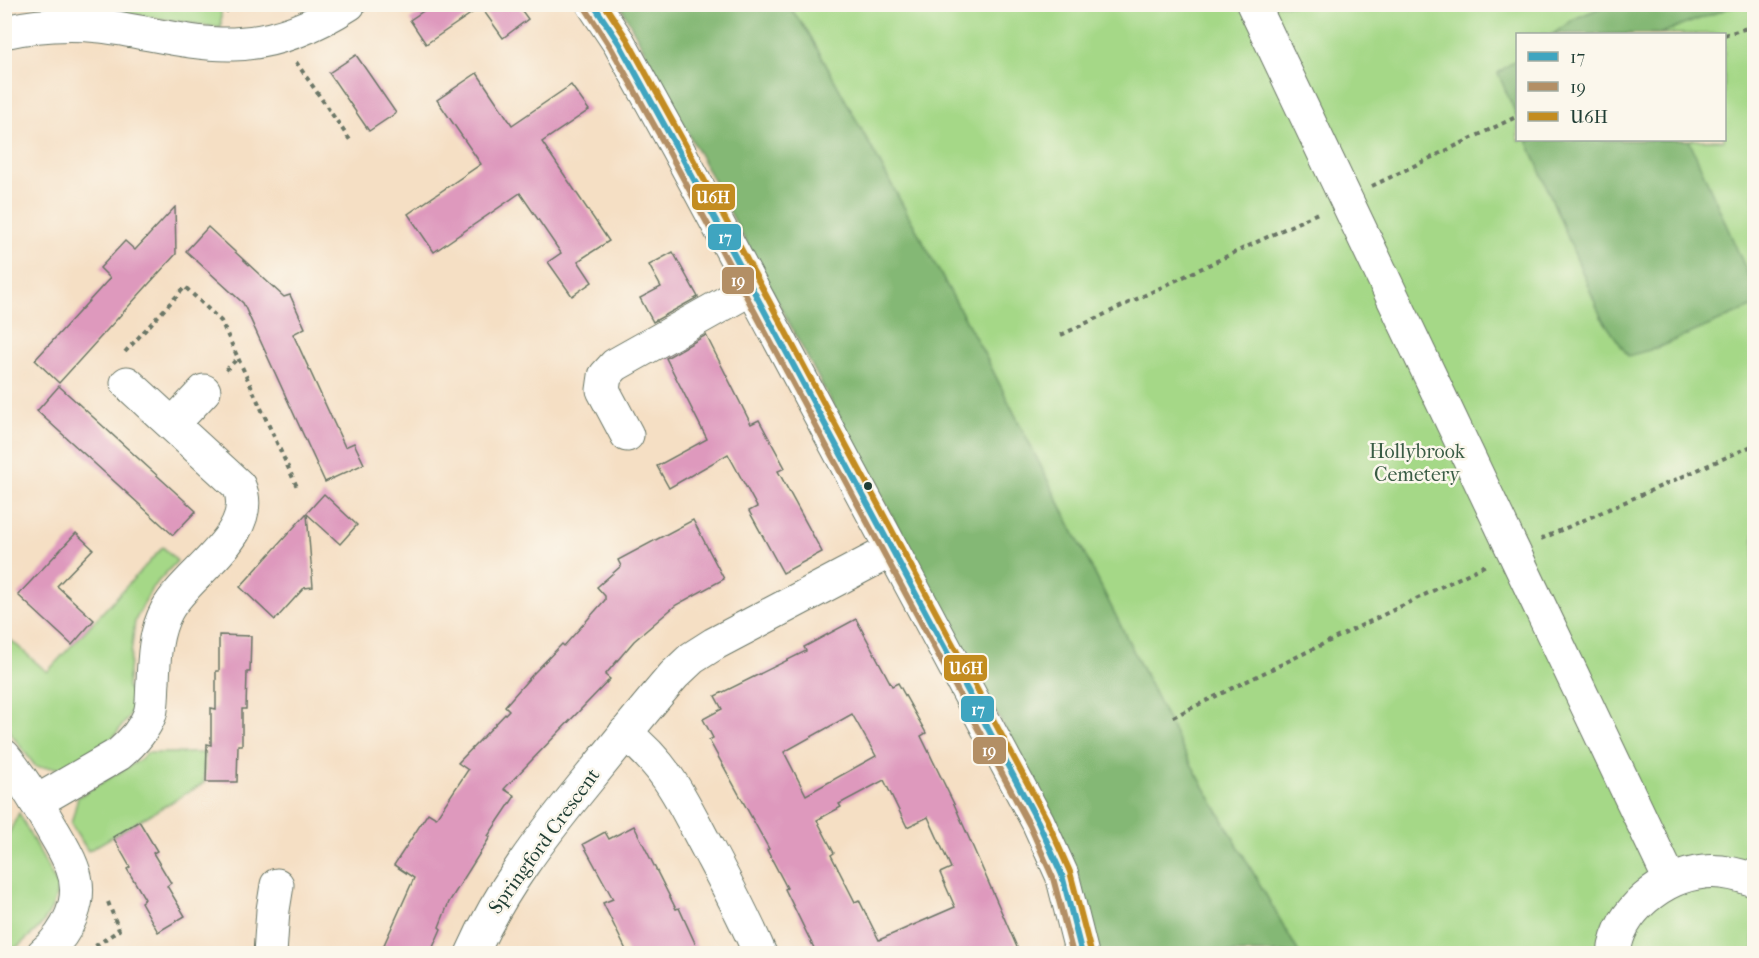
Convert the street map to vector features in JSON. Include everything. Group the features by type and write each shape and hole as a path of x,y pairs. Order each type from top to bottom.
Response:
{"street":[{"path":"5,30 56,26 99,26 205,43 235,44 278,37 330,16 349,4"},
{"path":"593,4 619,43 753,288 1038,822 1062,875 1082,954"},
{"path":"1253,4 1670,880"},
{"path":"627,435 603,390 605,376 615,365 753,288"},
{"path":"36,802 119,754 143,729 150,714 155,645 167,610 180,591 232,535 239,524 242,513 243,496 238,486 128,382"},
{"path":"173,424 204,391"},
{"name":"Springford Crescent","path":"472,954 484,924 518,870 625,733 674,675 692,658 714,644 892,550"},
{"path":"625,733 655,759 669,777 721,874 760,954"},
{"path":"4,756 36,802 73,867 76,884 75,901 70,920 61,936 43,954"},
{"path":"1614,954 1615,942 1632,910 1670,880 1705,872 1740,875 1755,880"},
{"path":"270,954 277,885"}],"path":[{"path":"1726,35 1755,26"},
{"path":"278,37 352,143"},
{"path":"1061,335 1516,117"},
{"path":"128,382 111,368 185,287 221,321 297,489"},
{"path":"204,391 238,358"},
{"path":"1173,717 1514,551 1755,445"}],"green space":[{"path":"1609,4 1737,4 1662,33 1554,33 1574,19"},
{"path":"87,5 221,5 221,28 106,10"},
{"path":"620,5 788,5 808,32 987,359 1182,748 1299,953 1098,953 1076,870 1046,806"},
{"name":"Hollybrook Cemetery","path":"788,5 1754,5 1754,953 1299,953 1182,748 987,359 808,32"},
{"path":"1516,60 1516,115 1498,73"},
{"path":"1527,141 1689,141 1754,288 1754,306 1657,348 1628,356 1601,317"},
{"path":"163,547 177,561 152,588 135,621 127,687 137,700 128,718 112,739 64,768 36,767 5,726 5,635 47,672"},
{"path":"146,753 204,753 204,783 88,851 71,824 78,797 141,759"},
{"path":"19,813 58,887 51,911 42,923 13,950 5,953 5,841"}],"building":[{"path":"434,4 517,4 528,19 503,38 481,7 426,44 410,20"},
{"path":"356,55 396,113 369,131 329,73"},
{"path":"477,73 512,125 571,85 589,110 542,142 609,241 578,261 592,282 572,296 548,262 561,253 520,193 434,252 408,214 481,164 437,100"},
{"path":"175,207 176,254 59,383 35,360 110,278 100,268 125,241 135,250"},
{"path":"208,227 284,297 290,295 305,328 293,334 345,447 354,443 364,464 325,482 243,303 186,251"},
{"path":"673,252 698,297 653,322 640,298 661,287 649,265"},
{"path":"706,335 751,424 759,420 785,468 778,471 822,552 783,573 749,511 757,507 728,454 669,488 657,466 707,439 666,358"},
{"path":"59,386 196,511 173,535 37,411"},
{"path":"324,494 357,525 340,544 307,514 313,587 304,588 275,620 240,587"},
{"path":"693,520 724,579 676,605 634,641 605,675 610,679 504,789 515,796 449,902 430,954 397,954 383,947 414,878 394,865 428,813 436,818 468,770 458,763 509,710 505,706 533,674 562,644 564,646 605,600 605,596 597,587 621,566 618,560"},
{"path":"76,533 93,549 57,586 94,620 72,645 18,595"},
{"path":"856,619 892,686 898,683 926,733 921,736 954,804 1020,954 817,954 767,850 769,849 709,740 713,738 703,719 722,709 715,696 806,651 804,647","holes":["852,714 876,756 806,795 784,752","884,780 907,827 928,817 951,868 940,873 955,907 879,940 859,900 855,902 831,855 834,853 817,820 841,807 839,804"]},
{"path":"219,635 251,636 246,709 242,709 242,745 238,745 237,782 206,782 207,744 211,745 211,708 216,709"},
{"path":"139,821 157,851 153,853 171,883 167,886 185,916 158,932 141,902 145,899 127,869 130,867 113,837"},
{"path":"634,826 676,909 679,908 700,954 628,954 603,903 613,899 583,844 605,832 609,839"}],"transit line":[{"name":"17","path":"593,4 619,43 677,148 1038,822 1062,875 1082,954"},
{"name":"U6H","path":"604,4 627,39 685,144 1046,818 1070,872 1091,952"},
{"name":"19","path":"586,9 611,48 669,152 1030,826 1053,878 1073,954"}]}
